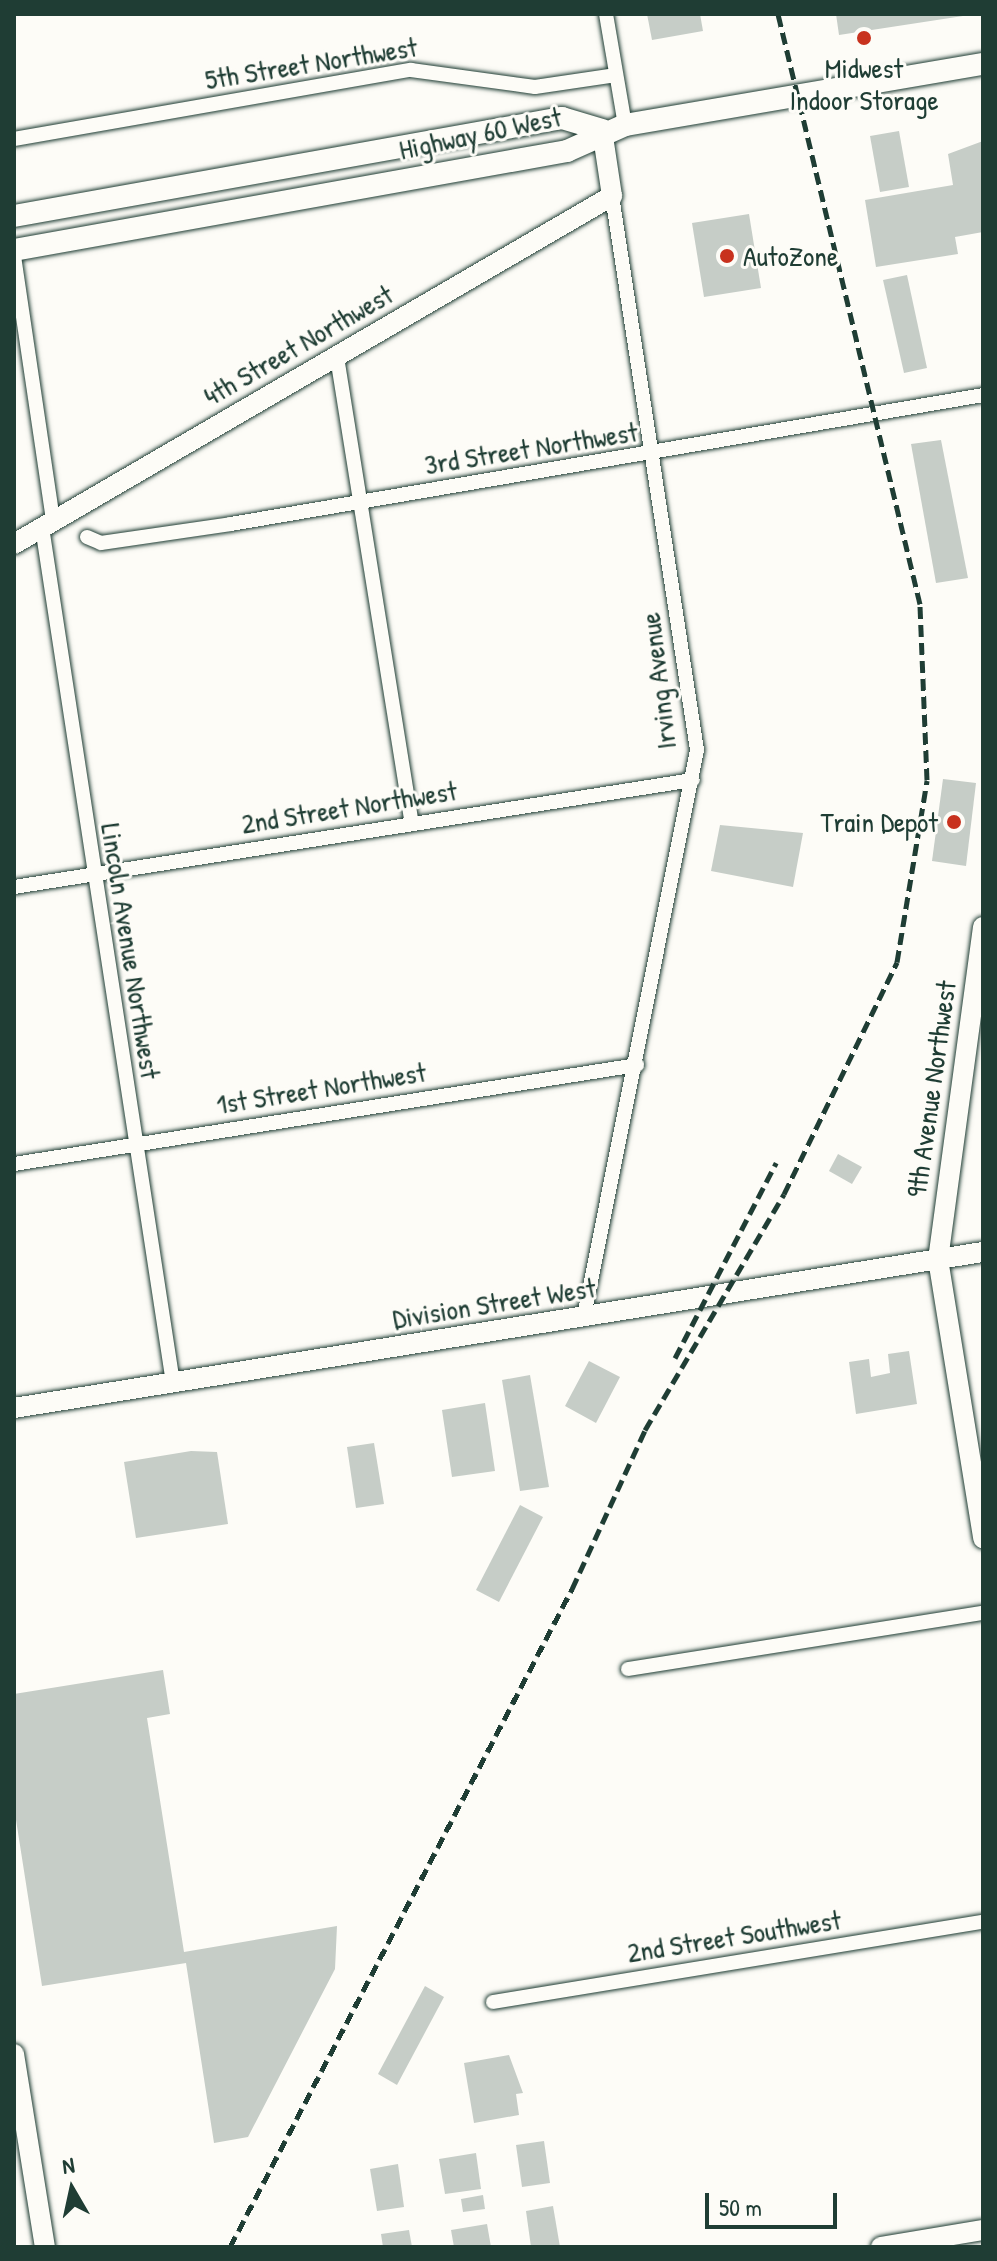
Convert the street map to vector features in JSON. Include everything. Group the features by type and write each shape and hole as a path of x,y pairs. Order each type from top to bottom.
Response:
{"main road":[{"path":"602,130 983,64"},
{"name":"Highway 60 West","path":"14,216 562,118 602,130"},
{"name":"Highway 60 West","path":"14,250 567,151 602,130"}],"street":[{"path":"606,14 625,125"},
{"name":"5th Street Northwest","path":"14,139 411,70 535,87 616,75"},
{"name":"Irving Avenue","path":"584,1316 693,780 695,720 602,130"},
{"name":"4th Street Northwest","path":"14,544 612,196"},
{"name":"Lincoln Avenue Northwest","path":"14,256 92,875 173,1383"},
{"path":"337,357 412,823"},
{"name":"3rd Street Northwest","path":"87,537 101,543 362,502 983,395"},
{"name":"2nd Street Northwest","path":"14,887 693,780"},
{"name":"9th Avenue Northwest","path":"983,927 938,1259 983,1538"},
{"name":"1st Street Northwest","path":"14,1164 637,1065"},
{"name":"Division Street West","path":"14,1408 983,1252"},
{"path":"628,1669 983,1613"},
{"name":"2nd Street Southwest","path":"493,2002 983,1922"},
{"path":"14,2054 20,2125 45,2247"},
{"path":"881,2247 983,2230"}],"building":[{"path":"647,14 700,14 703,31 652,40"},
{"path":"836,14 963,14 963,16 839,35"},
{"path":"899,131 909,187 880,192 870,136"},
{"path":"983,141 983,232 955,237 958,254 876,267 865,200 953,185 948,154"},
{"name":"AutoZone","path":"749,214 761,288 704,297 692,223"},
{"path":"907,275 927,368 904,373 883,280"},
{"path":"941,440 968,578 936,583 911,444"},
{"name":"Train Depot","path":"943,779 976,783 966,866 932,861"},
{"path":"720,825 803,833 793,887 711,871"},
{"path":"838,1154 862,1167 852,1184 829,1171"},
{"path":"909,1351 917,1404 856,1414 849,1362 869,1359 871,1377 890,1373 888,1354"},
{"path":"589,1361 620,1377 596,1423 565,1406"},
{"path":"530,1375 549,1487 520,1491 502,1380"},
{"path":"485,1403 495,1471 452,1477 442,1410"},
{"path":"374,1443 384,1504 356,1508 347,1447"},
{"path":"191,1451 217,1452 228,1524 136,1538 124,1462"},
{"path":"520,1505 543,1517 499,1602 476,1590"},
{"path":"163,1670 170,1714 147,1718 184,1952 337,1926 335,1969 248,2137 214,2143 186,1963 42,1986 14,1807 14,1694"},
{"path":"425,1986 444,1997 397,2085 378,2074"},
{"path":"509,2055 523,2093 516,2094 519,2115 474,2123 464,2063"},
{"path":"544,2141 550,2183 522,2187 516,2145"},
{"path":"476,2153 481,2189 445,2194 439,2159"},
{"path":"398,2164 404,2207 377,2211 370,2169"},
{"path":"483,2195 485,2209 463,2212 461,2199"},
{"path":"553,2206 560,2247 531,2247 526,2211"},
{"path":"487,2224 491,2247 454,2247 451,2230"},
{"path":"409,2230 412,2247 383,2247 381,2234"}],"railway":[{"path":"230,2247 572,1589 645,1430 784,1194 897,962 927,780 920,604 778,14"},
{"path":"675,1358 776,1163"}],"place":[{"name":"Midwest Indoor Storage","path":"864,38"},
{"name":"AutoZone","path":"727,256"},
{"name":"Train Depot","path":"954,822"}]}
